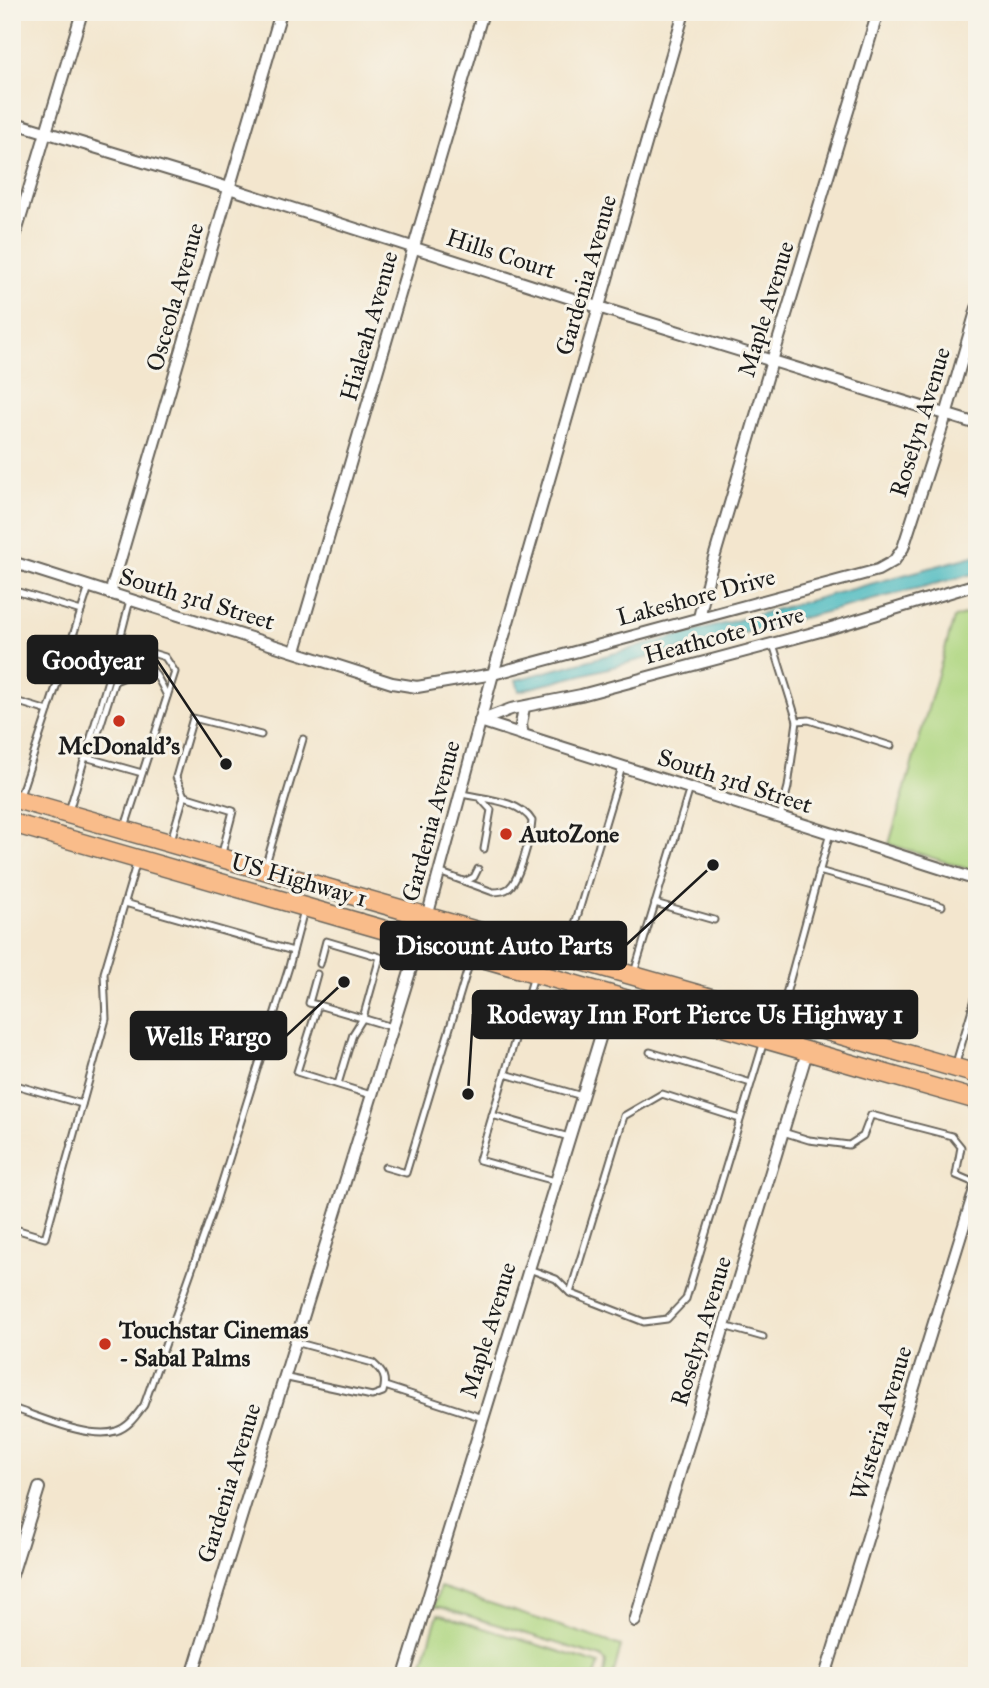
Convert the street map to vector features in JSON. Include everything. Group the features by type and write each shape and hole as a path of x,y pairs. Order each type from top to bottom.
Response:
{"main road":[{"name":"US Highway 1","path":"15,799 977,1074"},
{"name":"US Highway 1","path":"12,823 977,1100"},
{"path":"74,841 109,838 125,830"},
{"path":"137,859 152,849 175,845"}],"street":[{"path":"12,246 82,12"},
{"name":"Osceola Avenue","path":"110,594 281,12"},
{"name":"Hialeah Avenue","path":"295,652 483,12"},
{"name":"Gardenia Avenue","path":"192,1676 427,917 493,674 684,12"},
{"name":"Maple Avenue","path":"699,618 709,575 772,361 878,12"},
{"name":"Hills Court","path":"12,122 977,424"},
{"name":"Roselyn Avenue","path":"903,548 977,308"},
{"name":"Lakeshore Drive","path":"493,674 878,570 894,561 903,548"},
{"name":"South 3rd Street","path":"12,562 392,683 417,687 493,674"},
{"name":"Heathcote Drive","path":"480,721 524,707 581,695 773,644 977,584"},
{"path":"523,735 521,725 524,707"},
{"name":"South 3rd Street","path":"480,721 977,880"},
{"name":"Maple Avenue","path":"404,1676 612,996"},
{"name":"Roselyn Avenue","path":"635,1621 807,1052"},
{"name":"Wisteria Avenue","path":"825,1676 977,1183"},
{"path":"12,1575 38,1488"}],"lane":[{"path":"15,799 48,711 89,587"},
{"path":"12,590 81,611"},
{"path":"68,814 130,600"},
{"path":"119,643 165,657 175,672 125,830"},
{"path":"773,644 797,720 780,817"},
{"path":"87,750 94,746 119,667 128,658 141,660 154,672 167,696"},
{"path":"115,681 135,673 154,672"},
{"path":"12,700 48,711"},
{"path":"175,845 184,796 176,777 193,718 261,735"},
{"path":"797,720 809,720 891,746"},
{"path":"264,870 303,739"},
{"path":"85,757 142,773"},
{"path":"565,957 622,766"},
{"path":"633,976 690,789"},
{"path":"439,872 493,892 508,889 517,876 531,828 529,815 503,802 460,793"},
{"path":"184,796 233,811 220,858"},
{"path":"481,799 491,810 484,849"},
{"path":"779,1018 830,833"},
{"path":"12,1228 45,1238 106,1019 104,972 137,859"},
{"path":"466,881 474,877 478,869"},
{"path":"819,870 942,906"},
{"path":"125,903 293,951"},
{"path":"655,903 714,920"},
{"path":"12,1408 92,1433 115,1432 129,1425 144,1405 212,1213 305,907"},
{"path":"320,964 326,941 380,957 363,1018 353,1034 338,1084"},
{"path":"385,1167 406,1173 472,955"},
{"path":"535,973 479,1160 556,1181"},
{"path":"317,974 309,1003 392,1027"},
{"path":"955,1069 977,992"},
{"path":"318,1004 297,1072 371,1094"},
{"path":"529,1269 556,1279 570,1293 644,1322 667,1319 686,1299 765,1038"},
{"path":"650,1052 751,1083"},
{"path":"505,1074 582,1096"},
{"path":"12,1084 82,1104"},
{"path":"570,1293 624,1116 662,1094 740,1119"},
{"path":"492,1115 569,1137"},
{"path":"783,1132 808,1140 849,1145 863,1136 872,1115 952,1136 961,1147 956,1175 977,1183"},
{"path":"724,1326 763,1337"},
{"path":"283,1377 372,1396 383,1392 386,1382 382,1371 373,1363 295,1342"},
{"path":"385,1386 483,1418"}],"green space":[{"path":"977,611 977,872 889,844 954,618"},
{"path":"440,1587 621,1646 613,1676 604,1676 606,1662 601,1657 434,1607"},
{"path":"438,1614 599,1664 595,1676 419,1676"}],"water":[{"path":"977,555 977,573 519,691 516,680"}],"place":[{"name":"McDonald's","path":"119,721"},
{"name":"Goodyear","path":"226,764"},
{"name":"AutoZone","path":"506,834"},
{"name":"Discount Auto Parts","path":"713,865"},
{"name":"Wells Fargo","path":"344,982"},
{"name":"Rodeway Inn Fort Pierce Us Highway 1","path":"468,1094"},
{"name":"Touchstar Cinemas - Sabal Palms","path":"105,1344"}]}
